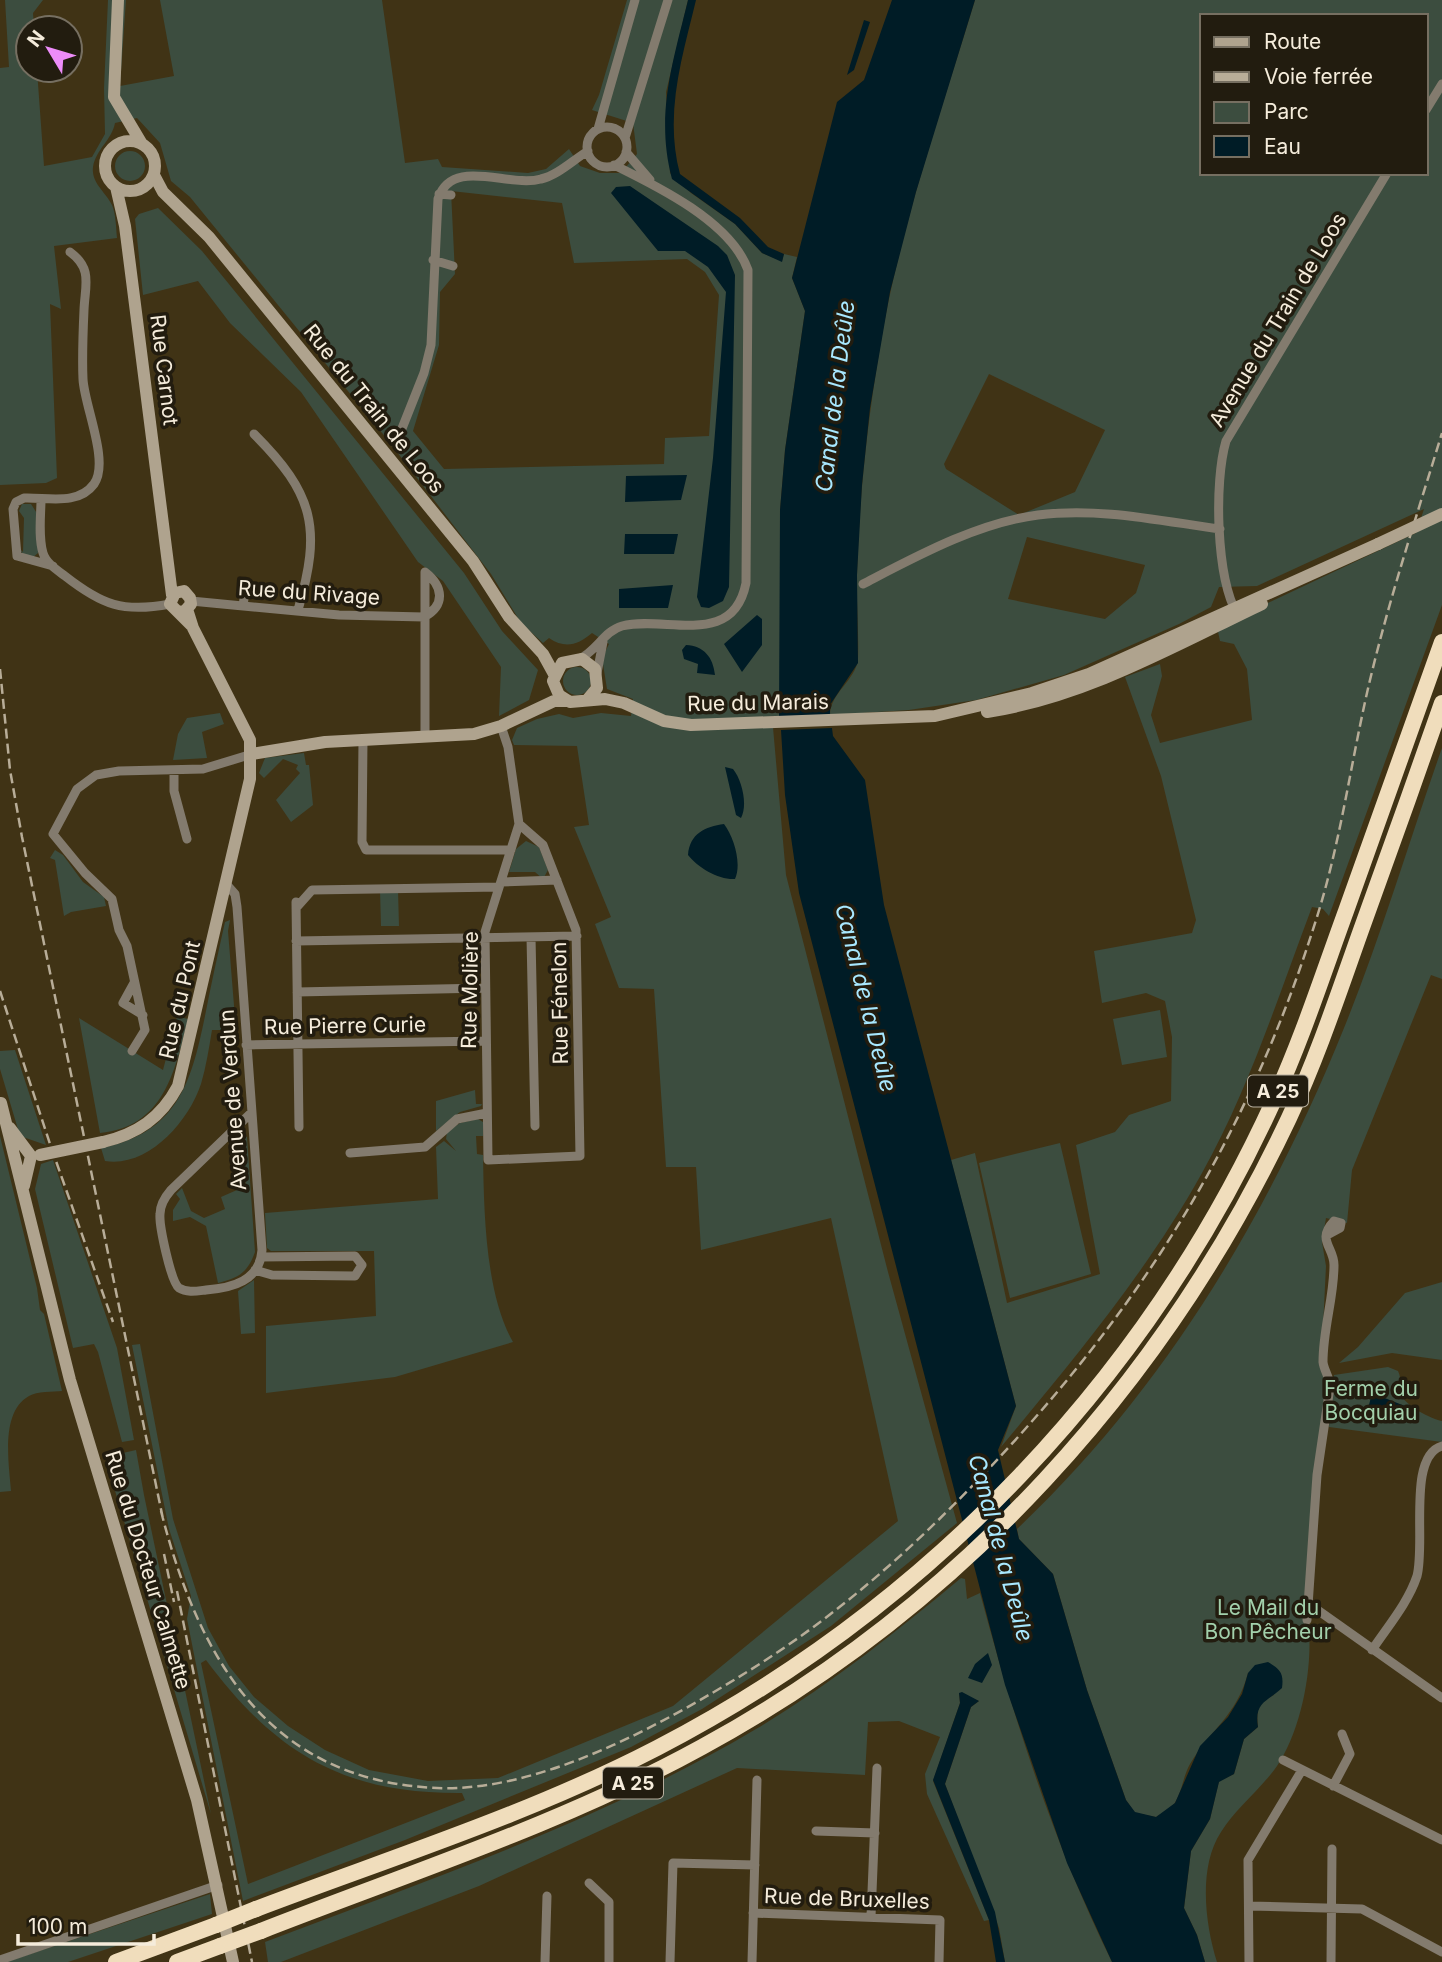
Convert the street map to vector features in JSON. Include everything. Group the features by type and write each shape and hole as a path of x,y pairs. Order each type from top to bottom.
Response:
{"highway":[{"name":"A 25","path":"116,1962 558,1793 660,1746 726,1710 809,1657 876,1607 959,1539 1013,1486 1081,1409 1150,1318 1216,1214 1260,1130 1304,1029 1442,642"},
{"name":"A 25","path":"177,1962 560,1815 690,1754 822,1673 964,1561 1018,1509 1088,1433 1153,1350 1199,1282 1247,1200 1290,1116 1326,1029 1442,703"}],"street":[{"path":"118,0 113,94 119,108 154,159 154,175 139,190 116,187 105,169 107,158 121,129 119,108"},
{"path":"533,710 562,663 576,659 613,630 627,625 704,625 719,621 736,609 746,583 748,270 740,252 728,237 654,184 614,165 595,162 588,151 589,139 598,130 635,0"},
{"path":"654,184 626,152 625,138 668,0"},
{"path":"1428,107 1442,84"},
{"path":"598,130 610,127 625,138"},
{"path":"113,148 128,141 143,145"},
{"path":"399,436 424,373 430,345 439,194 445,183 463,177 539,180 588,151"},
{"path":"614,165 626,152"},
{"name":"Rue du Train de Loos","path":"154,175 158,184 222,253 473,561 509,617 535,644 554,679"},
{"name":"Avenue du Train de Loos","path":"1236,611 1226,584 1220,529 1218,481 1227,437 1386,175"},
{"name":"Rue Carnot","path":"116,187 125,226 163,520 181,602 247,734 252,754"},
{"name":"Rue du Train de Loos","path":"139,190 175,203"},
{"name":"Rue Carnot","path":"125,226 127,206 139,190"},
{"path":"439,194 451,195"},
{"path":"53,566 19,558 14,548 15,505 24,498 80,495 94,484 99,471 83,385 83,310 87,278 81,262 70,252"},
{"path":"433,261 453,266"},
{"path":"254,434 290,472 308,513 309,560 298,610"},
{"path":"41,499 43,552 53,566"},
{"path":"863,584 923,554 998,525 1037,515 1094,513 1220,529"},
{"name":"Rue du Marais","path":"587,700 598,698 620,701 669,722 711,726 935,716 1067,682 1236,611 1442,514"},
{"name":"Rue du Rivage","path":"53,566 105,603 131,607 181,602 349,615 424,617 425,737"},
{"path":"243,606 246,584"},
{"path":"132,1051 145,1030 127,946 119,930 112,899 85,873 53,834 75,793 89,779 118,771 212,768 252,754 363,740 465,735 501,726 554,701 587,700 594,694 598,678 597,663 605,637"},
{"name":"Rue du Train de Loos","path":"535,644 556,656 576,659"},
{"path":"576,659 589,663 598,678"},
{"name":"Rue du Marais","path":"598,678 620,701"},
{"path":"554,679 557,692 567,701"},
{"path":"501,726 508,747 519,824"},
{"path":"363,740 362,842 366,850 511,850"},
{"name":"Rue du Pont","path":"27,1157 103,1142 145,1126 162,1111 178,1086 246,800 252,754"},
{"path":"174,770 174,791 187,839"},
{"name":"Rue Molière","path":"488,1160 485,938 519,824"},
{"name":"Rue Fénelon","path":"488,1160 580,1156 577,936 541,841 519,824"},
{"path":"299,1127 296,905 312,890 500,885 557,880"},
{"name":"Avenue de Verdun","path":"227,885 235,894 251,1113 261,1257 255,1270"},
{"path":"221,910 234,916 237,926"},
{"path":"296,941 577,936"},
{"path":"531,937 535,1126"},
{"path":"134,983 122,1003 143,1015"},
{"path":"297,992 485,988"},
{"name":"Rue Pierre Curie","path":"246,1045 486,1041"},
{"path":"0,1101 10,1128 27,1157"},
{"path":"251,1113 171,1190 163,1202 159,1216 173,1281 181,1289 189,1291 230,1287 241,1283 255,1270 272,1275 355,1276 362,1265 355,1256 261,1257"},
{"path":"350,1153 425,1147 457,1119 487,1113"},
{"name":"Rue du Docteur Calmette","path":"27,1157 24,1190 70,1380 197,1800 233,1962"},
{"path":"1307,1620 1317,1483 1329,1375 1323,1365 1326,1309 1332,1297 1334,1262 1325,1244 1327,1235"},
{"path":"1372,1650 1414,1583 1421,1551 1422,1465 1431,1452 1442,1446"},
{"path":"1309,1604 1442,1698"},
{"path":"1333,1786 1350,1754 1342,1734"},
{"path":"1283,1760 1442,1840"},
{"path":"872,1917 877,1768"},
{"path":"1249,1962 1249,1856 1302,1770"},
{"path":"752,1962 757,1780"},
{"path":"816,1831 874,1833"},
{"path":"1331,1962 1332,1849"},
{"path":"670,1962 673,1863 755,1865"},
{"path":"589,1883 609,1902 609,1962"},
{"path":"0,1960 218,1885"},
{"path":"545,1962 547,1896"},
{"path":"1249,1906 1332,1907 1368,1911 1442,1952"},
{"name":"Rue de Bruxelles","path":"753,1913 940,1920 939,1962"}],"green space":[{"path":"5,0 43,0 33,14 14,14 14,84 38,84 44,166 92,157 105,134 108,0 126,0 120,86 174,76 160,0 382,0 405,163 438,159 442,167 528,173 546,169 569,149 580,166 600,173 621,173 637,154 633,123 592,110 599,95 627,0 688,0 666,92 670,173 691,193 735,224 762,253 782,261 784,254 797,257 792,278 805,311 785,450 780,510 780,710 779,717 772,716 786,875 888,1272 957,1523 831,1626 702,1709 631,1747 405,1840 243,1901 187,1619 191,1596 169,1529 132,1345 140,1344 173,1519 208,1628 229,1666 254,1697 288,1726 325,1750 369,1770 428,1781 498,1778 673,1706 898,1521 831,1218 701,1250 696,1167 666,1167 654,989 619,988 595,924 611,917 574,827 589,825 577,746 514,745 512,740 517,728 537,719 559,714 573,718 601,713 631,716 633,699 607,689 602,658 609,644 592,633 571,644 560,644 549,638 543,643 521,623 491,574 387,439 190,197 171,181 160,143 137,118 115,123 93,167 94,178 113,209 117,238 54,246 61,309 50,304 57,478 46,483 0,485 0,68 9,67","holes":["451,191 562,203 574,263 687,259 705,272 719,295 709,436 665,438 664,464 444,469 413,431 439,345 440,292 455,274","206,1660 259,1721 287,1744 316,1762 348,1776 382,1786 462,1793 465,1800 248,1884 201,1663"]},
{"path":"975,0 1442,0 1442,605 1329,916 1323,909 1312,907 1262,1042 1219,1141 1181,1210 1158,1245 1082,1348 1001,1447 1016,1406 951,1160 975,1153 1007,1303 1100,1274 1076,1145 1115,1132 1129,1115 1171,1101 1172,1037 1165,1001 1146,993 1102,1003 1094,951 1192,933 1196,920 1161,776 1125,677 1160,664 1162,676 1151,715 1160,743 1252,720 1247,669 1234,644 1220,641 1217,627 1416,533 1424,509 1257,586 1219,587 1211,607 1064,675 976,700 909,710 830,715 834,700 853,674 858,659 858,546 871,408 897,263","holes":["989,374 1105,430 1075,492 1019,515 946,469 944,464","1027,537 1145,565 1136,593 1105,619 1008,599"]},
{"path":"130,151 136,152 144,160 144,172 136,180 130,181 124,180 116,172 115,166 116,160 124,152"},
{"path":"158,208 202,251 464,573 502,631 538,670 529,700 499,716 501,667 443,581 418,562 301,392 230,323 198,281 143,295 135,219 139,214"},
{"path":"22,504 31,504 38,515 38,553 32,558 24,556 18,547 23,552 24,518 19,511"},
{"path":"577,667 587,671 591,681 587,691 577,695 567,691 563,681 567,671"},
{"path":"220,713 224,724 202,732 207,758 173,760 178,734 187,718"},
{"name":"Le Mail du Bon Pêcheur","path":"1442,748 1442,979 1431,975 1352,1170 1347,1223 1326,1218 1322,1242 1326,1266 1321,1368 1328,1381 1304,1602 1309,1641 1306,1686 1295,1730 1277,1766 1227,1823 1214,1846 1206,1878 1206,1896 1209,1931 1217,1962 1205,1962 1197,1935 1184,1908 1191,1851 1210,1819 1219,1781 1234,1774 1244,1739 1258,1727 1259,1707 1264,1700 1274,1695 1248,1673 1230,1711 1190,1764 1174,1804 1156,1817 1135,1813 1126,1800 1087,1690 1053,1574 1019,1539 1017,1529 1070,1475 1119,1419 1165,1359 1207,1297 1282,1166 1344,1028 1383,924"},
{"path":"304,753 306,765 309,765 313,805 291,822 276,800 300,773 296,769 298,765 283,759 264,778 259,773 265,758"},
{"path":"526,841 539,847 548,870 543,879 535,872 509,872 516,849"},
{"path":"55,850 63,855 83,882 104,897 106,906 71,912 64,916 55,860 50,858"},
{"path":"380,890 398,890 399,926 381,926"},
{"path":"230,920 228,931 236,1030 212,1030 203,1078 195,1099 164,1140 136,1157 105,1161 101,1148 127,1141 147,1131 164,1118 186,1084 200,1041 225,922"},
{"path":"179,1009 180,1017 188,1019 178,1058 163,1093 153,1108 139,1120 122,1129 100,1133 79,1018 163,1070"},
{"path":"1160,1010 1167,1057 1122,1065 1113,1019"},
{"path":"15,1050 46,1145 20,1136 0,1069 0,1051"},
{"path":"475,1090 476,1104 482,1104 481,1106 460,1112 436,1131 436,1101"},
{"path":"478,1119 483,1122 483,1136 476,1136 477,1154 483,1155 491,1276 504,1322 513,1342 395,1377 266,1393 266,1326 376,1316 374,1251 271,1251 267,1248 265,1213 438,1199 436,1147 444,1141 456,1151 446,1139 447,1132 460,1123"},
{"path":"237,1135 247,1137 255,1252 242,1273 218,1283 206,1226 190,1217 173,1221 173,1210 180,1199 176,1194 182,1188 191,1211 204,1218 225,1209 221,1197 246,1186 244,1168 233,1139"},
{"path":"0,1136 40,1310 44,1314 62,1391 32,1394 20,1404 14,1414 8,1439 11,1491 0,1492"},
{"path":"1060,1143 1091,1274 1010,1298 979,1163"},
{"path":"53,1160 117,1348 134,1440 122,1442 94,1344 73,1348 35,1189 41,1164"},
{"path":"254,1280 255,1333 241,1334 238,1291"},
{"path":"1442,1282 1442,1360 1392,1353 1339,1363 1358,1347 1405,1293"},
{"name":"Ferme du Bocquiau","path":"1388,1367 1398,1371 1401,1394 1407,1403 1442,1421 1442,1442 1329,1427 1334,1375"},
{"path":"136,1450 144,1495 211,1814 105,1457"},
{"path":"961,1578 965,1579 967,1599 980,1593 1037,1781 1072,1872 1112,1962 1005,1962 999,1928 945,1784 971,1707 979,1701 959,1693 960,1703 933,1781 989,1920 984,1921 927,1794 925,1774 940,1737 899,1721 868,1722 865,1775 737,1768 479,1886 281,1962 268,1962 265,1942 515,1846 638,1792 698,1762 756,1729 836,1676"},
{"path":"210,1894 212,1914 68,1962 6,1962"}],"water":[{"path":"688,0 696,0 674,108 680,174 740,218 768,247 784,254 782,262 762,253 735,224 672,179 665,133 666,111 672,67"},
{"name":"Canal de la Deûle","path":"892,0 975,0 916,192 890,292 870,408 862,485 857,575 858,663 830,705 830,715 779,717 780,510 785,450 805,311 792,278 837,102 864,80"},
{"path":"864,20 870,22 854,70 847,75"},
{"path":"630,186 718,246 727,255 735,275 729,587 723,601 709,608 701,607 697,597 713,458 726,292 708,267 685,251 658,251 611,193 616,187"},
{"path":"687,475 681,500 625,502 626,476"},
{"path":"625,534 678,534 674,554 624,554"},
{"path":"673,585 668,608 619,608 619,589"},
{"path":"757,615 762,619 762,645 742,672 724,644"},
{"path":"686,645 703,650 712,663 715,675 697,673 698,664 684,659 682,650"},
{"name":"Canal de la Deûle","path":"832,728 833,736 865,780 884,905 1016,1406 998,1450 1019,1539 1053,1574 1087,1690 1126,1800 1135,1812 1156,1817 1175,1803 1200,1746 1228,1717 1242,1694 1248,1673 1255,1665 1268,1662 1282,1675 1282,1688 1260,1707 1258,1727 1244,1739 1234,1774 1219,1782 1210,1819 1191,1851 1184,1908 1197,1935 1205,1962 1112,1962 1067,1863 1005,1685 799,893 785,795 781,730"},
{"path":"725,767 733,769 741,786 744,806 741,818 736,815"},
{"path":"724,824 736,851 738,866 735,879 722,878 709,872 688,855 695,836 711,827"},
{"path":"1372,1393 1415,1410 1419,1413 1419,1421 1367,1413"},
{"path":"988,1653 992,1665 982,1683 968,1678 975,1664"},
{"path":"959,1693 979,1701 971,1707 945,1784 995,1912 1005,1962 996,1962 989,1920 933,1780 960,1703"}],"railway":[{"path":"161,1511 196,1615 220,1661 250,1702 285,1736 328,1762 378,1780 437,1788 477,1786 517,1779 558,1767 639,1733 747,1672 810,1629 869,1583 925,1533 979,1479 1089,1353 1181,1220 1221,1150 1257,1077 1288,1001 1325,891 1378,649 1442,433"},
{"path":"0,669 10,770 22,837 163,1519"},
{"path":"0,991 51,1147 113,1322"},
{"path":"164,1554 174,1602"},
{"path":"177,1591 252,1962"}]}
